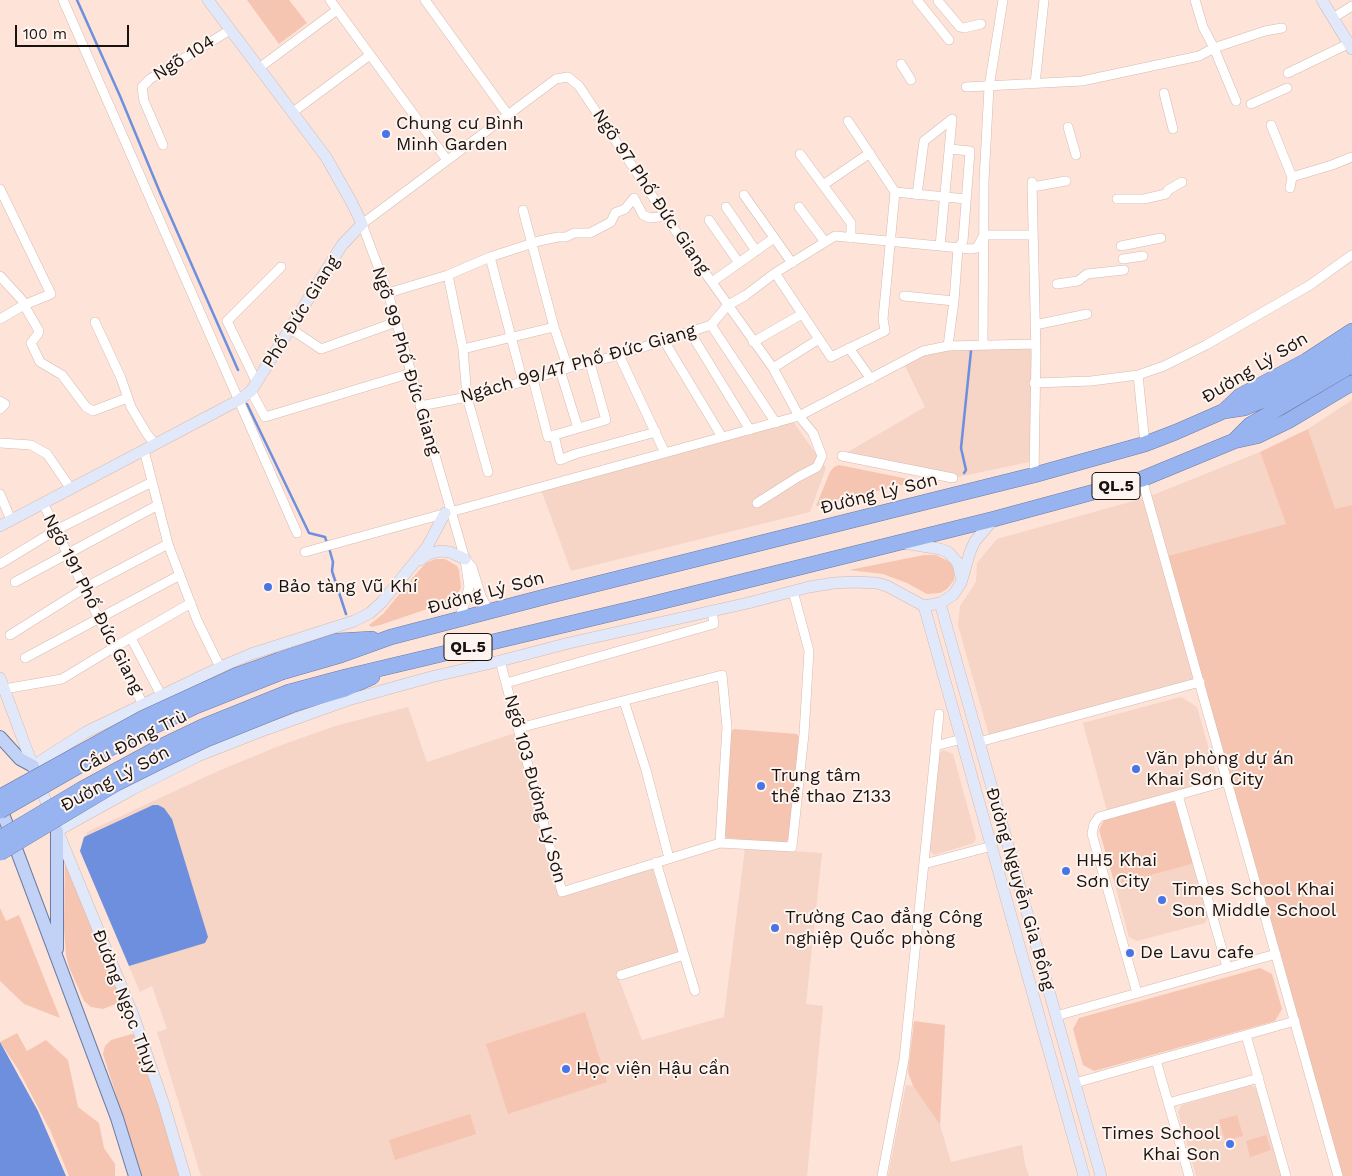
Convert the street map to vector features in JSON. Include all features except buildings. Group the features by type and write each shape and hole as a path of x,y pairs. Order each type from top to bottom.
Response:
{"highway":[{"name":"Đường Lý Sơn","path":"280,666 341,655 391,638 458,620 1034,475 1145,444 1224,411 1240,396 1306,361 1352,331"},
{"name":"QL.5","path":"1224,411 1244,408 1268,398 1307,377 1352,348"},
{"name":"QL.5","path":"1234,441 1250,425 1352,366"},
{"name":"QL.5","path":"291,698 345,677 900,543 1142,479 1234,441 1257,436 1288,421 1352,383"},
{"name":"Cầu Đông Trù","path":"0,797 143,718 230,679 280,666"},
{"name":"Cầu Đông Trù","path":"0,811 103,752 280,666"},
{"name":"Cầu Đông Trù","path":"0,838 156,748 202,727 291,698"},
{"name":"Cầu Đông Trù","path":"0,853 103,791 291,698"}],"main road":[{"path":"0,737 20,759 33,766"},
{"path":"0,806 117,1118 135,1176"},
{"path":"57,831 57,956"}],"street":[{"path":"63,0 297,534"},
{"path":"208,0 326,157 362,224"},
{"path":"330,0 447,160"},
{"path":"425,0 508,115"},
{"path":"917,0 948,40"},
{"path":"925,10 939,0 960,27 964,28 981,24"},
{"path":"983,345 984,181 989,87 1003,0"},
{"path":"1035,84 1044,0"},
{"path":"1197,0 1203,27 1236,100"},
{"path":"1322,0 1351,47"},
{"path":"1333,18 1352,6"},
{"path":"259,68 337,10"},
{"path":"966,88 1082,81 1199,56 1214,48 1264,30 1282,28"},
{"name":"Ngõ 104","path":"163,145 144,101 141,92 142,87 150,79 230,30"},
{"path":"1288,73 1346,46 1351,47"},
{"path":"293,112 370,55"},
{"path":"902,64 911,80"},
{"name":"Ngõ 97 Phố Đức Giang","path":"362,224 556,78 568,77 579,86 727,306 773,368 799,416 813,433 822,456 817,467 757,504"},
{"path":"1251,104 1287,88"},
{"path":"1164,93 1173,129"},
{"path":"917,195 924,140 952,119 940,246"},
{"path":"775,273 831,357 885,331 883,319 895,192 848,120"},
{"path":"1271,125 1292,177 1290,188"},
{"path":"1068,127 1076,156"},
{"path":"948,346 958,248 963,241 970,151 949,149"},
{"path":"800,154 851,223 851,238"},
{"path":"823,185 870,154"},
{"path":"1292,177 1352,157"},
{"path":"1034,475 1036,344 1032,185 1066,181"},
{"path":"1117,199 1144,199 1166,194 1168,190 1182,182"},
{"path":"0,189 51,294 24,305 0,319"},
{"path":"895,192 966,199"},
{"path":"744,195 792,263"},
{"path":"388,293 448,275 490,257 558,236 566,237 574,233 590,233 611,222 615,213 625,209 634,198 643,215 648,218 654,219 665,213"},
{"path":"726,207 756,251"},
{"path":"798,207 825,242 835,236 958,248 977,248 984,235"},
{"path":"522,210 554,327 578,428"},
{"path":"708,220 740,263"},
{"name":"Phố Đức Giang","path":"0,526 238,400 254,387 342,245 362,224"},
{"name":"Ngõ 99 Phố Đức Giang","path":"362,224 388,293 447,499 448,512 465,559"},
{"path":"984,235 1034,235"},
{"path":"712,282 774,238"},
{"path":"1121,246 1161,238"},
{"name":"Ngách 99/47 Phố Đức Giang","path":"420,406 467,397 534,379 619,355 711,325 727,306 825,242"},
{"path":"1034,383 1091,381 1138,375 1164,366 1206,345 1310,285 1352,255"},
{"path":"1123,259 1143,256"},
{"path":"490,257 523,382"},
{"path":"281,267 227,322 254,387 264,417 411,373"},
{"path":"1057,284 1078,281 1087,274 1124,270"},
{"path":"448,275 462,349 467,397 488,472"},
{"path":"0,276 22,300 39,331 32,343 40,362 62,375 86,407 93,411 127,398"},
{"path":"904,296 954,301"},
{"path":"753,342 802,314"},
{"path":"1035,325 1088,314"},
{"path":"95,322 121,378 127,398 147,434 155,444"},
{"path":"291,329 321,349 396,322"},
{"path":"711,325 776,423"},
{"path":"462,349 554,327"},
{"path":"690,332 750,430"},
{"path":"664,339 722,437"},
{"path":"773,368 819,339"},
{"path":"305,552 799,416 923,351 948,346 1036,344"},
{"path":"849,348 871,379"},
{"path":"619,355 665,453"},
{"path":"551,436 606,420 590,363"},
{"path":"1138,375 1145,444"},
{"path":"534,379 560,460 575,454 656,432"},
{"path":"0,401 5,404 0,409"},
{"path":"0,443 31,445 47,454 71,489"},
{"path":"144,450 168,544 197,620 220,667"},
{"path":"842,456 953,478"},
{"path":"1142,479 1338,1176"},
{"path":"0,564 56,530 152,482"},
{"path":"0,494 11,520"},
{"name":"Ngõ 191 Phố Đức Giang","path":"43,503 113,648 143,704"},
{"path":"15,582 158,505"},
{"path":"33,766 86,732 220,667 251,654 363,617 376,608 426,547 448,512"},
{"path":"924,606 940,603 953,595 961,583 975,541 994,519"},
{"path":"900,543 940,548 948,552 958,563 961,583"},
{"path":"10,635 84,588 168,544"},
{"path":"399,580 421,558 436,551 445,551 465,559 472,567 481,596 489,612"},
{"path":"458,620 469,587 465,559"},
{"path":"25,658 180,575"},
{"name":"Đường Lý Sơn","path":"57,831 198,756 348,700 432,677 570,643 834,583 877,583 887,586 924,606"},
{"name":"Ngõ 103 Đường Lý Sơn","path":"500,661 562,892 720,843 792,847 804,734 809,651 793,591"},
{"path":"4,689 62,680 191,603"},
{"name":"Đường Nguyễn Gia Bồng","path":"940,603 1100,1176"},
{"name":"Đường Nguyễn Gia Bồng","path":"924,606 1084,1176"},
{"path":"506,683 714,624 712,611"},
{"path":"131,638 161,695"},
{"path":"519,728 722,675 727,727 720,843"},
{"name":"Đường Ngọc Thụy","path":"0,678 57,831 134,1017 164,1105 185,1176"},
{"path":"935,746 962,739 979,742 1200,682"},
{"path":"624,701 646,770 669,858"},
{"path":"882,1176 904,1060 939,714"},
{"path":"1137,993 1092,834 1094,824 1100,817 1228,781"},
{"path":"1178,795 1227,967"},
{"path":"924,864 992,846"},
{"path":"656,862 695,991"},
{"path":"621,975 684,954"},
{"path":"1040,1020 1276,954"},
{"path":"1059,1088 1295,1021"},
{"path":"1246,1035 1286,1176"},
{"path":"1156,1060 1189,1176"},
{"path":"1168,1103 1258,1078"}],"shaded area":[{"path":"247,0 289,0 307,23 279,44"},
{"path":"1036,344 1034,461 953,478 836,459 925,407 903,362 948,346"},
{"path":"1352,400 1352,505 1335,510 1308,429"},
{"path":"792,420 826,468 810,512 571,571 540,487"},
{"path":"1308,429 1335,509 1352,505 1352,1176 1341,1176 1165,557 1286,524 1260,452"},
{"path":"1260,452 1286,524 1200,682 990,739 958,625 960,606 976,582 977,563 997,539 1148,497"},
{"path":"839,465 918,481 816,506 830,472"},
{"path":"924,555 936,555 950,562 955,571 954,580 947,589 940,593 927,594 907,583 883,574 849,570"},
{"path":"435,559 445,559 457,566 459,570 461,588 454,600 371,627 369,625 383,614 426,563"},
{"path":"1181,697 1197,707 1216,774 1211,782 1107,811 1083,723"},
{"path":"408,707 427,762 515,733 560,896 652,868 679,954 617,974 642,1040 724,1017 745,848 822,853 806,1004 823,1006 807,1176 201,1176 157,1032 167,1029 152,986 140,992 80,851 87,832 216,772 279,746 335,726"},
{"name":"Trung tâm thể thao Z133","path":"734,729 797,734 801,740 793,836 784,843 727,838 722,832 728,734"},
{"path":"943,750 953,754 976,838 974,843 934,855 929,850 939,754"},
{"path":"1172,801 1177,804 1195,863 1115,885 1099,830 1104,820"},
{"path":"65,857 123,1001 103,1009 91,1007 84,1001 69,967 66,955 64,928"},
{"name":"Times School Khai Son Middle School","path":"1195,863 1209,915 1205,923 1137,941 1129,937 1115,885"},
{"path":"0,908 6,921 19,915 60,1018 24,1004 0,981"},
{"path":"1260,968 1272,974 1282,1009 1275,1021 1094,1071 1083,1065 1073,1029 1079,1018"},
{"path":"585,1012 607,1082 508,1114 486,1044"},
{"path":"914,1021 945,1025 940,1125 913,1086 908,1072"},
{"path":"17,1033 27,1051 46,1040 68,1060 78,1107 99,1123 104,1148 115,1164 115,1176 69,1176 51,1132 18,1069 0,1042"},
{"path":"132,1034 135,1035 143,1054 180,1176 142,1176 103,1054 105,1046 111,1040"},
{"path":"906,1085 913,1086 940,1125 951,1162 1022,1145 1029,1176 888,1176"},
{"name":"Times School Khai Son","path":"1251,1085 1258,1090 1282,1176 1196,1176 1178,1112 1182,1105"},
{"path":"470,1114 476,1134 395,1160 389,1140"},
{"path":"1237,1115 1243,1136 1225,1141 1219,1120"},
{"path":"1266,1135 1271,1150 1250,1157 1246,1141"}],"water":[{"path":"153,805 164,808 172,819 208,937 205,943 129,966 80,851 84,837"},
{"path":"0,1042 38,1111 66,1176 0,1176"}],"waterway":[{"path":"77,0 238,370"},
{"path":"964,473 966,470 961,448 971,351"},
{"path":"247,404 309,533 325,537 327,543"},
{"path":"329,548 333,562 332,571 346,614"}],"place":[{"name":"Chung cư Bình Minh Garden","path":"386,134"},
{"name":"Bảo tàng Vũ Khí","path":"268,587"},
{"name":"Văn phòng dự án Khai Sơn City","path":"1136,769"},
{"name":"Trung tâm thể thao Z133","path":"761,786"},
{"name":"HH5 Khai Sơn City","path":"1066,871"},
{"name":"Times School Khai Son Middle School","path":"1162,900"},
{"name":"Trường Cao đẳng Công nghiệp Quốc phòng","path":"775,928"},
{"name":"De Lavu cafe","path":"1130,953"},
{"name":"Học viện Hậu cần","path":"566,1069"},
{"name":"Times School Khai Son","path":"1230,1144"}]}
